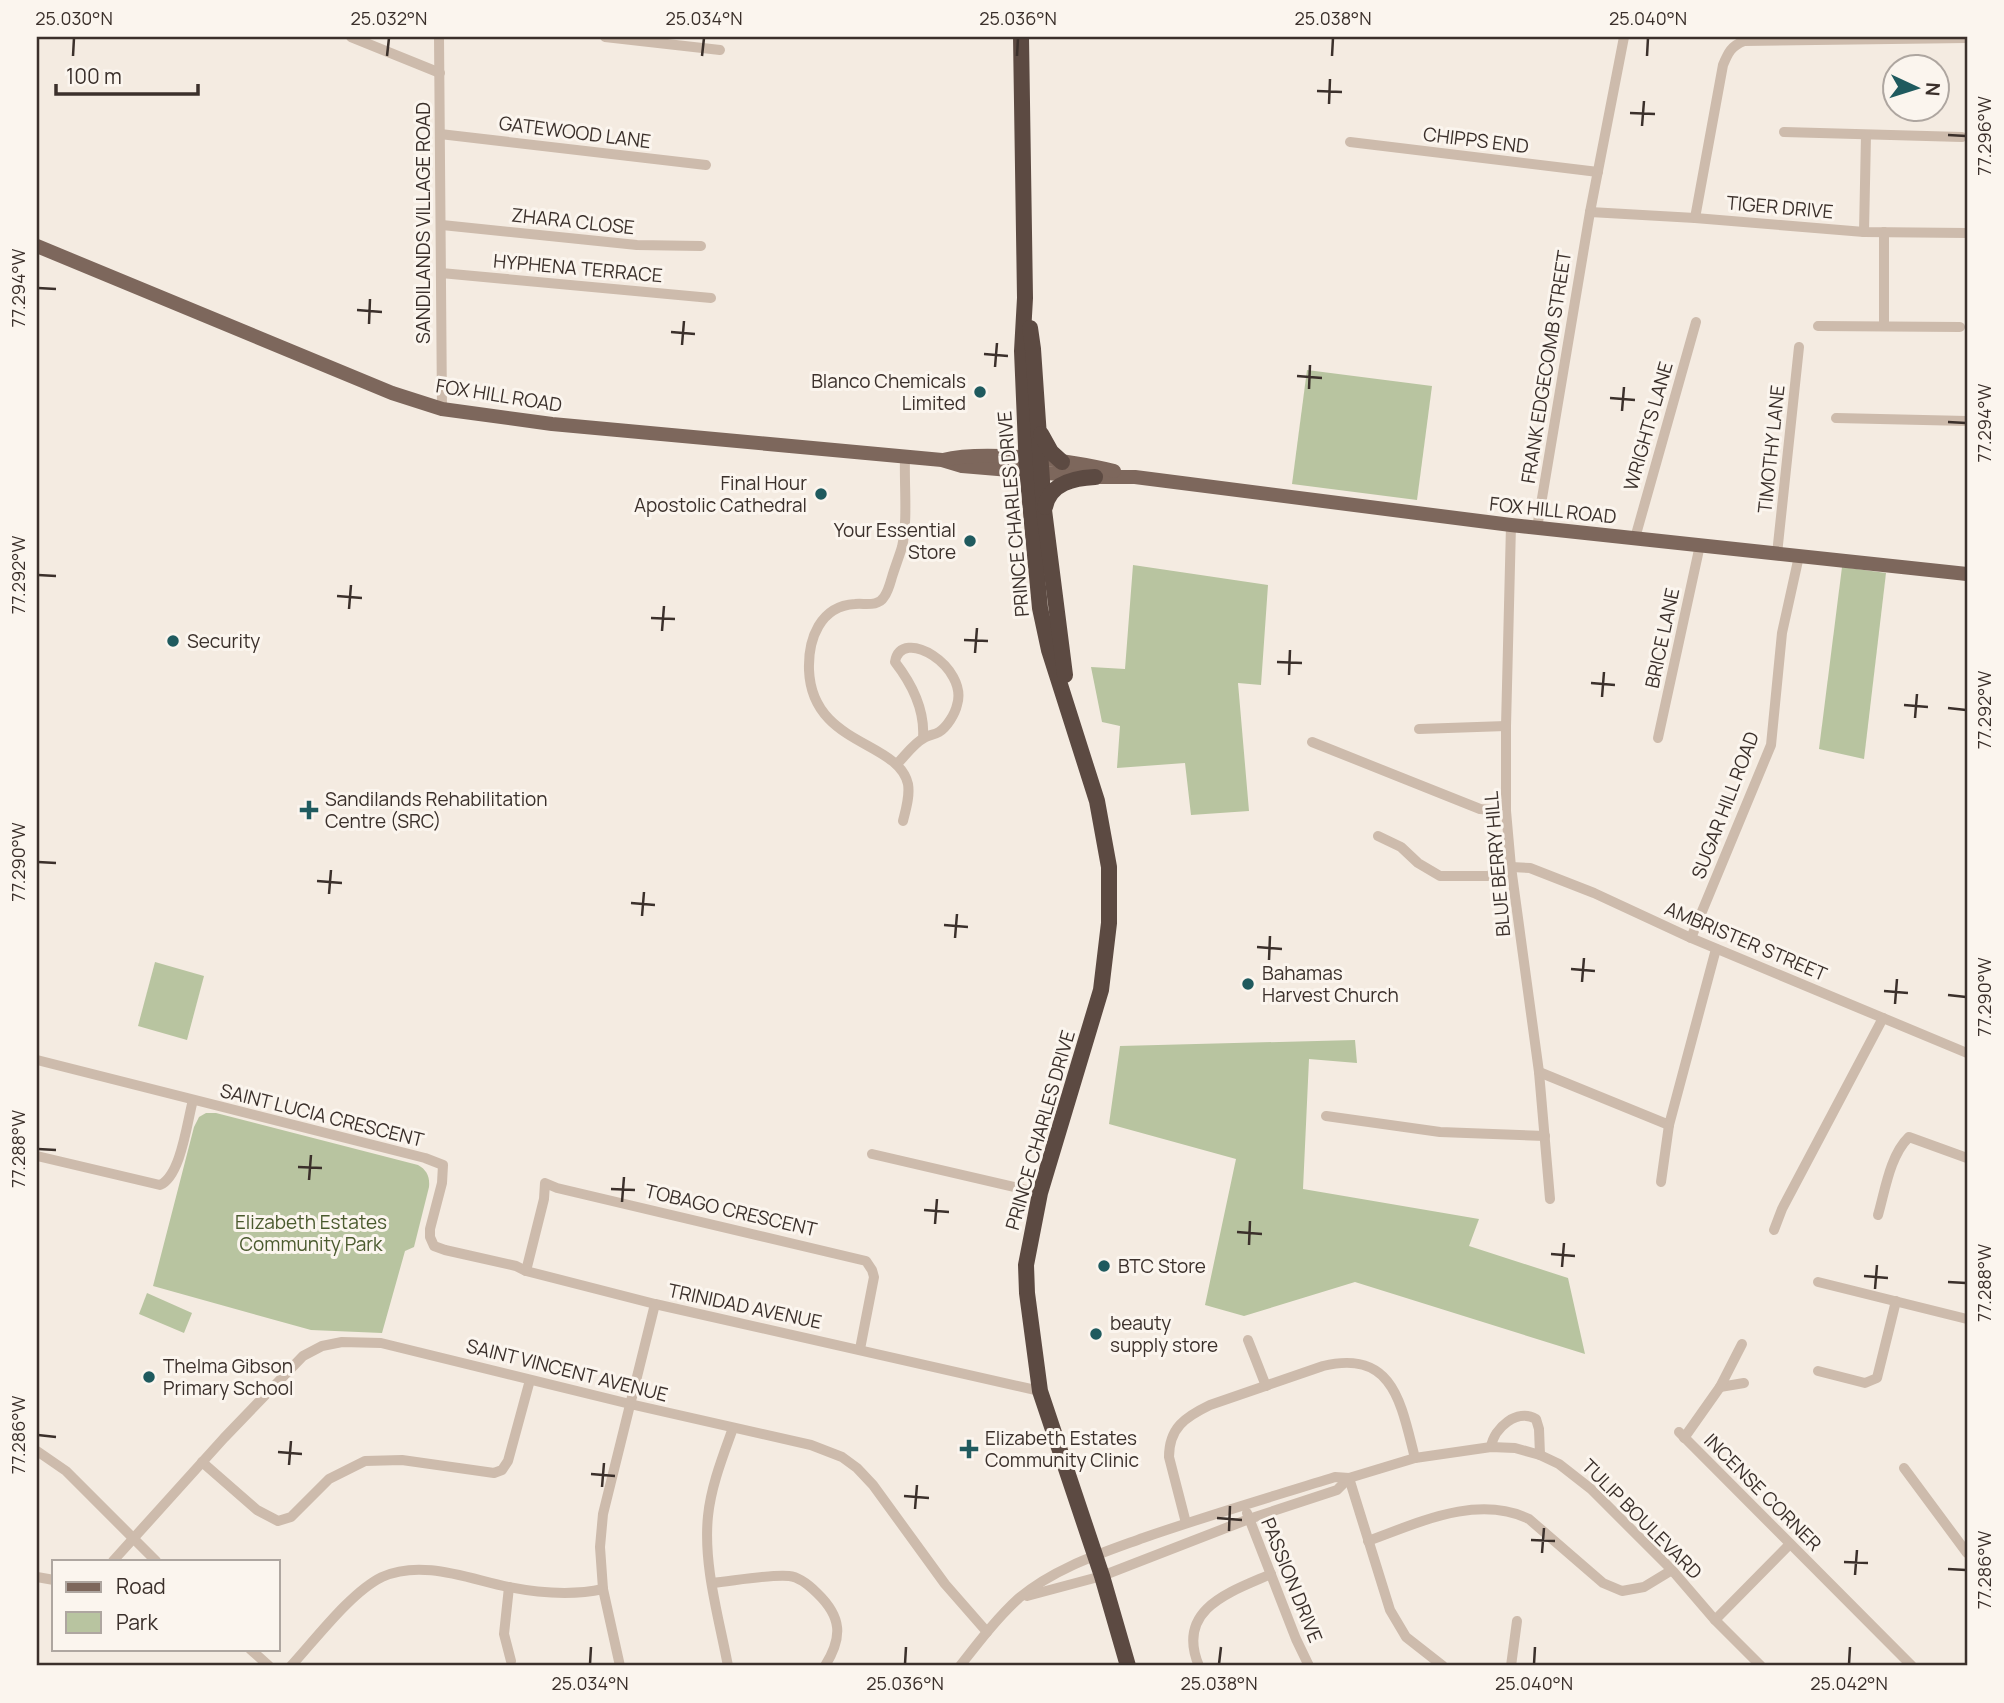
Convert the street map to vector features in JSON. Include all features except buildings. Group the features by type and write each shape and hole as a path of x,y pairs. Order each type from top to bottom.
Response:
{"highway":[{"name":"PRINCE CHARLES DRIVE","path":"1021,37 1025,298 1022,352 1034,465 1040,608 1049,650 1097,801 1109,867 1109,923 1101,990 1040,1193 1027,1265 1030,1326 1040,1391 1093,1556 1102,1576 1128,1666"},
{"name":"PRINCE CHARLES DRIVE","path":"1025,298 1033,349 1038,425 1034,465 1044,510 1073,723"},
{"path":"1038,425 1042,440 1062,462"},
{"path":"1044,510 1048,496 1060,486 1078,478 1095,477"}],"main road":[{"name":"FOX HILL ROAD","path":"37,246 392,393 442,409 552,424 905,457 942,460 962,455 1095,477 1135,477 1511,525 1967,573"},
{"name":"FOX HILL ROAD","path":"1034,465 1062,462 1096,466 1135,477"}],"street":[{"path":"351,37 440,73"},
{"name":"SANDILANDS VILLAGE ROAD","path":"439,37 442,409"},
{"path":"605,37 720,50"},
{"name":"FRANK EDGECOMB STREET","path":"1537,528 1590,212 1624,37"},
{"path":"1695,218 1723,65 1728,52 1735,45 1744,41 1967,37"},
{"path":"1784,132 1962,137"},
{"name":"GATEWOOD LANE","path":"440,134 705,165"},
{"path":"1864,232 1866,135"},
{"name":"CHIPPS END","path":"1350,142 1598,172"},
{"name":"TIGER DRIVE","path":"1590,212 1864,232 1967,233"},
{"name":"ZHARA CLOSE","path":"442,225 637,245 701,246"},
{"path":"1884,232 1884,326"},
{"name":"HYPHENA TERRACE","path":"441,274 711,298"},
{"name":"WRIGHTS LANE","path":"1635,538 1696,323"},
{"path":"1818,326 1960,327"},
{"name":"TIMOTHY LANE","path":"1777,554 1798,347"},
{"path":"1836,418 1967,421"},
{"path":"904,821 908,785 897,764 852,738 830,720 818,705 811,687 809,667 813,634 825,616 852,604 875,603 886,594 902,545 905,457"},
{"name":"BLUE BERRY HILL","path":"1511,525 1506,811 1539,1072 1550,1199"},
{"name":"BRICE LANE","path":"1658,738 1700,545"},
{"name":"SUGAR HILL ROAD","path":"1691,938 1771,745 1782,633 1799,556"},
{"path":"897,764 923,738 939,732 947,723 957,706 959,688 954,676 933,654 909,648 900,650 895,662 903,672 922,712 923,738"},
{"path":"1419,729 1506,726"},
{"path":"1312,742 1480,809 1506,811"},
{"path":"1378,836 1401,847 1418,863 1440,876 1488,877 1511,867"},
{"name":"AMBRISTER STREET","path":"1511,867 1530,868 1594,893 1716,949 1967,1053"},
{"path":"1661,1182 1669,1125 1716,949"},
{"path":"1774,1230 1782,1209 1883,1018"},
{"path":"37,1060 193,1100"},
{"path":"1539,1072 1669,1125"},
{"name":"SAINT LUCIA CRESCENT","path":"37,1156 160,1185 167,1182 175,1172 193,1100 425,1158 443,1165 442,1183 430,1237 434,1246 444,1250"},
{"path":"1326,1116 1440,1132 1545,1136"},
{"path":"1878,1215 1895,1160 1902,1144 1909,1138 1967,1157"},
{"path":"872,1154 1040,1193"},
{"name":"TOBAGO CRESCENT","path":"526,1271 544,1199 545,1183 866,1261 874,1277 860,1349"},
{"name":"TRINIDAD AVENUE","path":"444,1250 516,1266 526,1271 655,1304 1040,1391"},
{"path":"1818,1282 1967,1319"},
{"path":"1818,1371 1865,1383 1877,1378 1896,1301"},
{"path":"620,1666 603,1589 600,1547 603,1514 655,1304"},
{"path":"1248,1340 1266,1386"},
{"name":"SAINT VINCENT AVENUE","path":"114,1560 303,1356 321,1346 342,1342 381,1343 629,1404 811,1445 842,1457 858,1468 873,1485 945,1584 987,1632"},
{"path":"1720,1387 1742,1344"},
{"path":"1186,1523 1169,1457 1169,1447 1176,1427 1210,1405 1337,1363 1361,1364 1372,1368 1397,1392 1415,1458"},
{"path":"202,1462 257,1510 278,1521 291,1517 329,1479 365,1461 402,1460 494,1473 502,1470 508,1461 530,1380"},
{"path":"1720,1387 1744,1383"},
{"name":"INCENSE CORNER","path":"1720,1387 1681,1435 1912,1666"},
{"path":"1491,1447 1492,1436 1506,1423 1519,1416 1528,1415 1536,1419 1540,1455"},
{"path":"729,1666 712,1583 707,1538 714,1484 733,1427"},
{"name":"TULIP BOULEVARD","path":"960,1666 1019,1598 1063,1568 1186,1523 1335,1478 1349,1478 1415,1458 1491,1447 1515,1448 1540,1455 1559,1464 1591,1489 1762,1666"},
{"path":"37,1451 66,1471 155,1560"},
{"path":"1904,1468 1967,1553"},
{"path":"1349,1478 1390,1611 1406,1637 1443,1666"},
{"name":"TULIP BOULEVARD","path":"1019,1598 1102,1576 1337,1490 1349,1478"},
{"name":"PASSION DRIVE","path":"1244,1505 1309,1666"},
{"path":"1368,1541 1464,1510 1491,1509 1517,1513 1529,1519 1603,1583 1622,1591 1644,1587 1672,1570"},
{"path":"1716,1620 1790,1544"},
{"path":"292,1666 361,1592 383,1577 397,1572 434,1571 509,1587 565,1594 603,1589"},
{"path":"1199,1666 1194,1654 1193,1635 1201,1615 1222,1595 1271,1574"},
{"path":"712,1583 791,1576 809,1585 823,1598 836,1618 838,1633 833,1652 825,1666"},
{"path":"509,1587 504,1634 511,1661"},
{"path":"1511,1666 1517,1622"},
{"path":"251,1650 270,1666"}],"green space":[{"path":"1307,370 1432,386 1417,500 1292,484"},
{"path":"1133,565 1268,585 1261,685 1238,683 1249,811 1191,815 1185,763 1117,768 1120,726 1102,722 1091,667 1125,669"},
{"path":"1842,567 1886,573 1864,759 1819,749"},
{"path":"155,962 204,976 187,1040 138,1026"},
{"path":"1355,1040 1357,1063 1309,1059 1303,1189 1479,1219 1469,1246 1568,1278 1585,1354 1355,1282 1244,1316 1205,1305 1236,1159 1109,1124 1120,1046"},
{"name":"Elizabeth Estates Community Park","path":"206,1113 216,1113 418,1165 426,1172 429,1187 414,1247 405,1251 382,1333 311,1330 153,1286 194,1127 199,1117"},
{"path":"147,1293 192,1313 184,1333 139,1314"}],"place":[{"name":"Blanco Chemicals Limited","path":"980,392"},
{"name":"Final Hour Apostolic Cathedral","path":"821,494"},
{"name":"Your Essential Store","path":"970,541"},
{"name":"Security","path":"173,641"},
{"name":"Sandilands Rehabilitation Centre (SRC)","path":"309,810"},
{"name":"Bahamas Harvest Church","path":"1248,984"},
{"name":"BTC Store","path":"1104,1266"},
{"name":"beauty supply store","path":"1096,1334"},
{"name":"Thelma Gibson Primary School","path":"149,1377"},
{"name":"Elizabeth Estates Community Clinic","path":"969,1449"}]}
